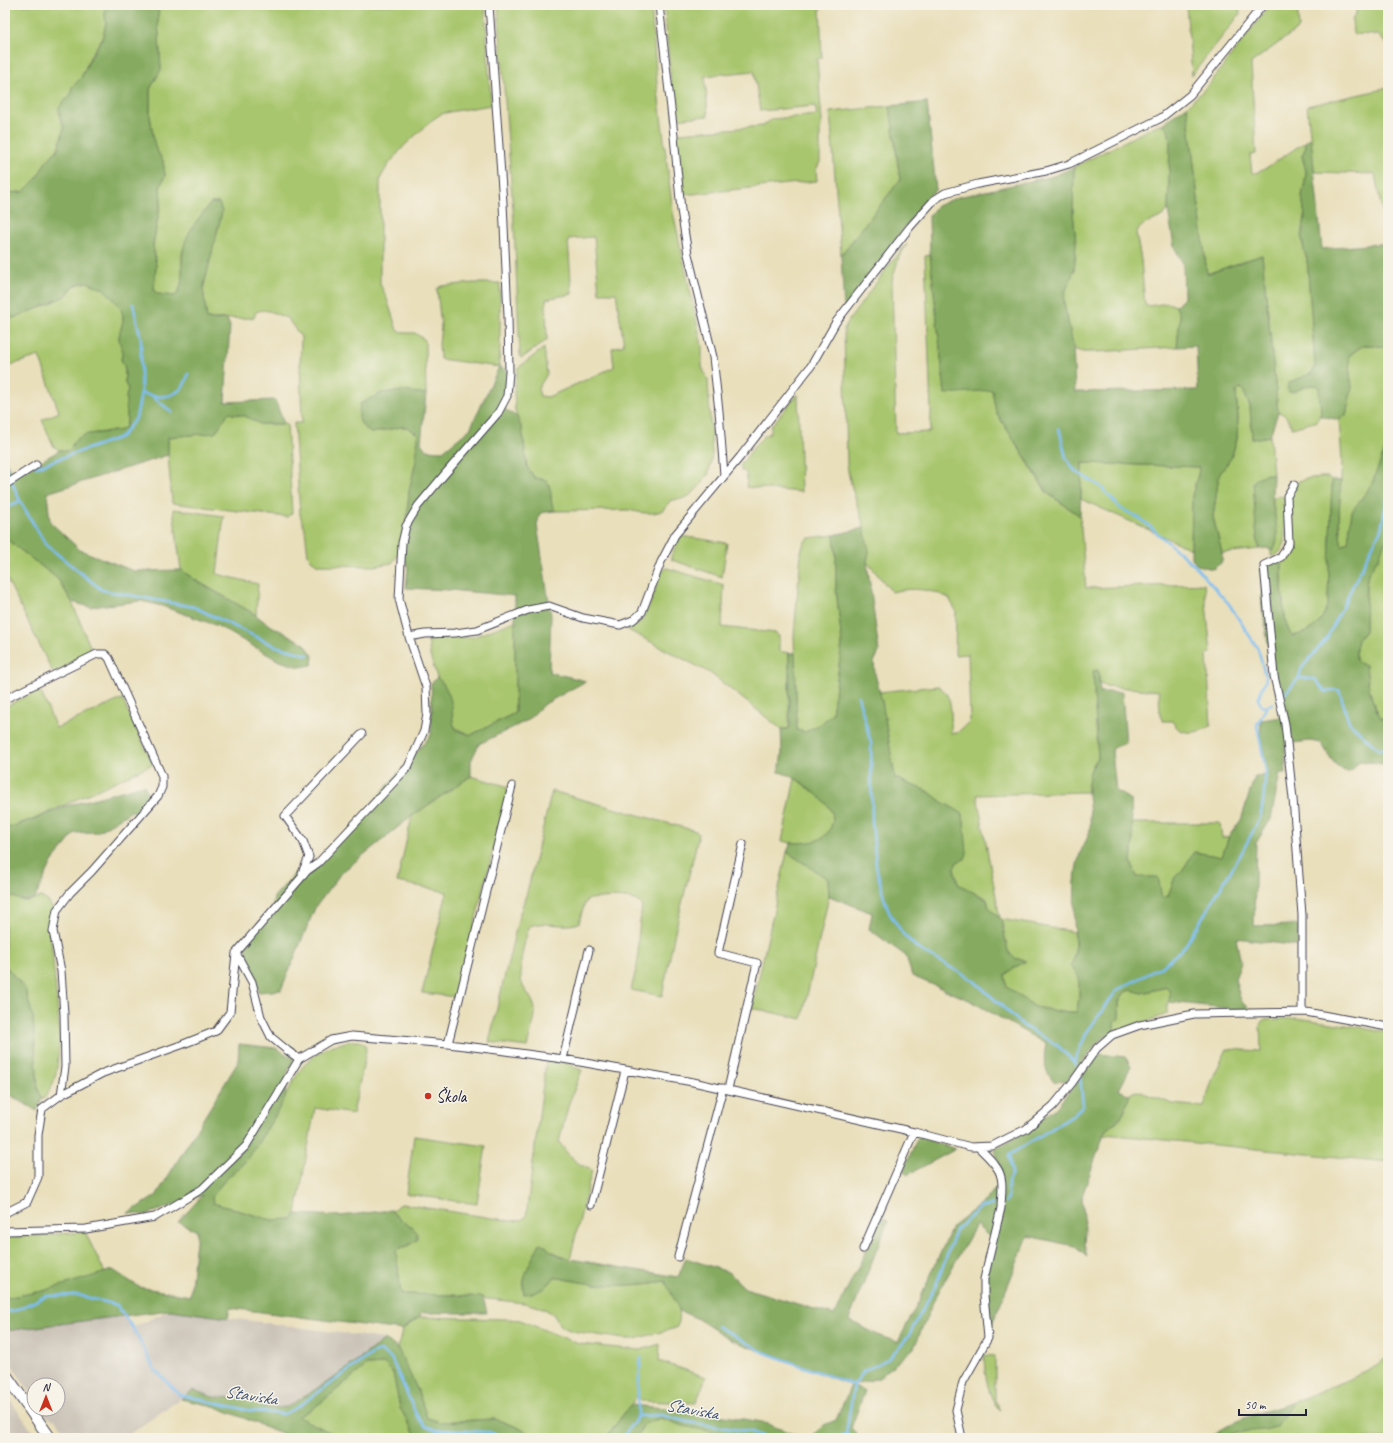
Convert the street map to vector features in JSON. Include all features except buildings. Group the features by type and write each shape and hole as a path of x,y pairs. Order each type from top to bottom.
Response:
{"main road":[{"path":"5,1374 50,1438"}],"street":[{"path":"5,1213 27,1202 38,1177 38,1136 42,1109 61,1095 103,1072 181,1045 216,1031 230,1012 236,953 301,877 318,862 408,767 424,731 427,714 426,687 409,637 399,599 402,543 406,526 418,506 498,413 508,396 508,301 489,5"},
{"path":"659,5 681,210 688,254 713,357 720,412 724,475"},
{"path":"409,637 425,634 455,633 477,630 528,610 549,606 583,618 620,625 633,620 642,612 661,562 675,535 812,366 836,322 910,227 934,200 945,193 978,184 1046,171 1069,164 1161,118 1190,94 1263,5"},
{"path":"9,482 36,465"},
{"path":"1294,485 1287,496 1289,544 1281,557 1264,565 1274,676 1285,724 1293,799 1302,915 1302,1012"},
{"path":"5,700 97,654 105,654 109,658 162,776 162,788 158,796 92,871 70,893 57,910 53,931 61,971 66,1067 61,1095"},
{"path":"301,877 309,857 303,842 285,816 362,734"},
{"path":"448,1044 512,786"},
{"path":"678,1257 725,1089 757,963 718,953 743,844"},
{"path":"563,1059 589,950"},
{"path":"236,953 252,982 261,1018 271,1037 288,1052 299,1059"},
{"path":"5,1230 86,1229 155,1217 202,1189 246,1146 299,1059 331,1040 352,1036 448,1044 563,1059 725,1089 914,1132 971,1147 978,1147 992,1146 1026,1129 1053,1106 1072,1083 1097,1048 1112,1035 1140,1025 1194,1014 1302,1012 1388,1027"},
{"path":"591,1205 625,1071"},
{"path":"863,1249 914,1132"},
{"path":"962,1438 956,1410 963,1382 988,1338 984,1279 1001,1208 1002,1181 998,1168 978,1147"}],"shaded area":[{"path":"114,1307 134,1327 170,1310 385,1339 334,1378 287,1407 274,1408 262,1406 248,1398 213,1397 193,1390 124,1438 81,1436 70,1438 57,1421 48,1417 66,1417 66,1377 26,1377 26,1386 5,1355 5,1323"},
{"path":"5,1393 37,1438 5,1438"}],"green space":[{"path":"5,5 104,5 106,23 103,37 91,55 81,78 72,87 70,98 64,101 60,118 64,128 58,149 45,163 37,178 23,192 5,193"},
{"path":"104,5 159,5 158,20 161,70 150,89 150,116 155,147 163,161 165,175 160,188 161,201 153,245 156,266 154,290 157,294 175,296 182,280 182,256 187,237 194,225 211,203 219,203 222,212 203,289 207,319 227,319 230,326 225,402 275,400 284,424 260,424 245,416 228,413 215,433 168,437 168,455 47,493 50,522 80,550 134,571 181,570 197,581 256,615 266,623 305,644 313,656 312,665 300,667 279,661 218,626 162,606 141,601 90,607 72,602 58,579 5,538 5,458 9,469 14,473 36,464 60,450 67,451 77,439 85,435 120,430 126,426 127,422 126,396 128,389 125,383 125,368 121,359 122,350 119,338 123,314 116,302 103,288 87,282 80,283 71,289 68,294 49,304 5,321 5,193 23,192 37,178 45,163 58,149 64,128 60,118 59,108 64,101 70,97 72,87 81,78 103,37 106,23"},
{"path":"159,5 485,5 491,105 441,114 432,120 404,146 388,165 380,179 380,284 386,296 397,330 405,333 415,333 425,340 426,394 403,391 381,393 360,404 362,424 371,433 407,427 418,434 416,461 409,491 407,518 399,553 392,563 374,566 318,565 311,560 308,555 305,530 300,515 294,423 302,423 300,363 301,337 287,318 264,310 256,312 254,318 207,319 203,289 222,212 219,203 211,203 195,228 182,253 182,281 178,292 175,296 157,294 154,290 156,266 153,245 161,202 160,188 165,175 163,161 155,147 150,116 150,89 161,70 158,20"},
{"path":"498,5 651,5 657,83 673,212 702,346 702,367 708,380 712,453 708,475 698,488 689,496 682,499 671,500 664,509 659,512 646,513 628,510 555,511 552,503 550,488 546,480 535,478 527,467 522,429 515,411 514,390 518,368 544,348 547,374 538,389 540,396 548,397 614,367 612,348 624,345 616,293 599,293 594,237 568,239 572,294 546,299 547,340 522,358 520,357 514,224"},
{"path":"664,5 820,5 822,58 817,59 822,121 820,131 820,162 816,170 817,181 683,195 676,135 680,133 763,126 772,119 817,115 815,106 760,111 754,71 705,76 708,116 674,119"},
{"path":"1186,5 1239,5 1240,14 1192,75"},
{"path":"1270,5 1297,5 1299,28 1251,63 1256,154 1250,155 1252,174 1263,170 1305,142 1306,146 1302,156 1306,171 1302,196 1305,216 1302,238 1307,259 1315,366 1312,373 1289,383 1294,392 1310,385 1319,387 1321,404 1321,413 1318,421 1292,428 1287,418 1278,412 1262,255 1207,274 1187,106 1208,86"},
{"path":"1357,5 1388,5 1388,46 1378,35 1353,34 1352,20 1356,13"},
{"path":"1388,88 1388,243 1375,174 1314,172 1307,106"},
{"path":"927,102 936,190 928,196 844,310 841,255 900,180 890,106"},
{"path":"890,106 900,180 841,255 830,112"},
{"path":"1187,106 1207,274 1262,255 1278,412 1270,436 1252,439 1250,406 1242,388 1238,389 1236,393 1238,417 1237,439 1231,458 1219,475 1213,517 1222,553 1222,562 1213,569 1197,565 1191,557 1192,496 1200,467 1082,463 1080,516 1048,493 996,412 992,390 945,394 930,255 929,216 937,206 958,197 1054,176 1074,167 1073,212 1076,243 1075,258 1074,271 1065,292 1064,303 1073,345 1075,392 1198,390 1196,346 1177,347 1180,317 1176,306 1184,298 1183,264 1174,246 1168,210 1170,141 1167,129 1162,124"},
{"path":"1159,124 1165,125 1169,131 1168,210 1161,217 1147,223 1136,233 1141,260 1145,305 1148,306 1168,303 1176,306 1180,317 1177,347 1096,352 1083,352 1076,350 1073,345 1064,303 1065,292 1074,271 1075,258 1076,243 1073,212 1074,167"},
{"path":"1311,137 1322,249 1388,243 1388,348 1367,345 1358,348 1349,356 1352,387 1346,415 1339,420 1321,416 1319,387 1311,385 1293,392 1289,392 1287,388 1289,383 1312,373 1315,366 1307,259 1302,238 1305,216 1302,196 1306,171 1302,156 1306,146 1305,142"},
{"path":"907,244 899,257 892,280 896,433 930,432 931,412 925,256 930,255 945,393 992,389 996,412 1047,493 1080,516 1086,588 1204,584 1211,653 1207,654 1211,726 1196,732 1180,730 1172,721 1163,721 1160,716 1159,691 1106,686 1100,683 1098,670 1094,694 1098,758 1090,774 1088,792 977,795 1000,918 989,908 987,899 958,884 954,868 957,862 942,802 929,792 895,778 882,701 879,692 938,686 947,695 949,700 951,713 951,733 957,733 970,721 968,654 955,655 956,611 949,598 942,595 914,589 892,592 867,562 866,538 852,489 847,464 844,329 890,264"},
{"path":"87,282 96,287 103,288 116,302 123,314 119,338 122,350 121,359 125,368 125,383 128,389 127,421 125,428 118,431 108,431 87,435 67,451 54,447 42,420 59,412 39,356 5,367 5,321 49,304 68,294 71,289 76,286"},
{"path":"473,283 500,283 499,367 440,359 439,344 441,327 437,289 441,286"},
{"path":"1363,345 1388,348 1388,442 1371,486 1352,511 1348,543 1341,547 1339,512 1342,461 1339,420 1346,415 1352,387 1349,356"},
{"path":"499,367 507,371 506,391 502,404 506,410 517,417 522,429 527,467 535,478 546,480 550,488 552,503 555,511 540,513 537,525 551,615 549,672 586,681 543,705 528,720 479,744 471,761 471,776 412,816 341,873 315,908 281,990 259,992 245,945 272,910 274,897 299,869 319,865 431,735 431,684 437,677 443,683 449,694 452,707 453,724 459,731 471,735 515,713 515,596 450,590 406,588 408,566 399,553 407,518 409,491 416,461 418,434 407,427 371,433 361,424 359,418 360,404 381,393 403,391 426,394 421,443 426,450 443,451 470,429"},
{"path":"1242,388 1250,406 1252,439 1270,436 1273,475 1267,474 1256,529 1259,549 1222,553 1213,517 1219,475 1231,458 1237,439 1238,417 1236,393 1238,389"},
{"path":"798,394 801,492 746,487 746,472 741,471 741,464 758,442 765,435 769,434 771,431 771,426"},
{"path":"228,413 245,416 260,424 287,424 292,513 287,517 172,503 168,437 215,433"},
{"path":"1388,442 1388,540 1385,542 1379,557 1368,573 1366,585 1365,631 1358,640 1356,647 1356,660 1360,664 1366,665 1374,705 1381,718 1388,719 1388,766 1359,761 1348,771 1342,770 1333,761 1321,743 1310,741 1285,744 1286,773 1280,773 1271,819 1256,843 1254,926 1298,925 1298,946 1236,938 1241,963 1235,979 1241,1001 1253,1011 1169,1002 1170,993 1167,987 1142,993 1131,990 1125,992 1119,1001 1119,1019 1114,1022 1114,1033 1101,1039 1066,1082 1053,1081 1047,1072 1045,1064 1044,1055 1046,1044 969,1000 912,976 906,956 869,929 872,913 829,896 828,879 787,852 791,843 816,841 821,838 829,830 833,818 830,808 816,794 794,778 779,772 782,753 781,729 789,729 790,726 789,653 795,653 797,730 805,732 821,724 832,714 842,644 836,588 836,556 834,535 864,528 869,551 867,562 879,652 874,662 875,674 882,701 895,778 929,792 942,802 962,813 967,853 965,859 957,862 954,868 958,884 987,900 989,908 1001,919 1008,951 1014,958 1026,961 1005,975 1007,987 1035,1007 1061,1012 1077,1012 1079,977 1070,966 1073,962 1075,950 1074,918 1077,865 1090,829 1088,792 1089,774 1098,758 1093,671 1098,670 1100,692 1122,692 1126,743 1113,748 1112,752 1116,791 1131,800 1133,843 1131,862 1137,877 1158,877 1162,898 1168,896 1175,877 1182,871 1194,852 1222,857 1229,836 1241,820 1255,776 1267,775 1260,736 1261,720 1282,717 1262,607 1261,568 1282,559 1284,611 1288,630 1292,636 1306,632 1317,624 1324,614 1328,600 1332,480 1341,481 1339,522 1342,546 1348,542 1352,511 1371,486"},
{"path":"1082,463 1200,467 1192,496 1191,549 1081,499"},
{"path":"1267,474 1273,475 1272,503 1277,530 1276,543 1271,551 1267,548 1259,549 1256,529 1253,482 1259,477"},
{"path":"1328,477 1332,480 1328,600 1324,614 1317,624 1306,632 1292,636 1288,630 1284,611 1282,577 1282,559 1286,556 1289,549 1288,523 1290,502 1295,486 1299,481"},
{"path":"1278,495 1285,498 1285,542 1279,553 1271,556 1271,551 1274,550 1275,513 1273,498"},
{"path":"173,509 224,516 217,574 258,584 256,615 197,581 181,570"},
{"path":"834,535 836,556 836,588 842,644 832,714 821,724 805,732 797,730 794,636 801,552 804,542 809,538"},
{"path":"681,536 727,543 722,577 672,560 671,556"},
{"path":"5,538 58,579 72,602 93,654 53,673 5,575"},
{"path":"1388,540 1388,719 1381,718 1374,705 1366,665 1360,664 1356,660 1356,647 1358,640 1365,631 1366,585 1368,573 1379,557 1385,542"},
{"path":"667,568 724,585 722,627 776,633 779,636 779,651 789,653 789,729 781,729 710,673 628,630 641,621 650,605 661,573"},
{"path":"515,621 515,713 471,735 457,729 453,724 452,708 443,683 437,677 430,656 428,639 473,637"},
{"path":"38,690 41,692 56,728 122,699 153,764 30,821 5,828 5,707"},
{"path":"471,776 506,786 508,791 456,997 422,993 447,892 397,882 412,816"},
{"path":"795,778 821,798 833,814 831,827 828,833 817,841 810,843 795,843 782,841"},
{"path":"144,785 151,800 140,812 132,811 97,832 75,833 52,862 35,898 31,900 23,900 5,893 5,828 16,826 29,820 31,821 66,806"},
{"path":"552,791 696,831 699,834 675,932 662,996 631,990 638,961 638,939 642,905 632,899 625,898 590,899 585,902 579,923 573,925 536,924 530,926 521,964 521,980 535,1007 533,1024 527,1047 489,1042 519,916 527,892"},
{"path":"1132,823 1220,823 1222,838 1229,836 1222,857 1194,852 1182,871 1175,877 1168,896 1162,898 1137,877 1131,862 1133,843"},
{"path":"787,852 828,879 829,896 802,1019 752,1008"},
{"path":"5,893 23,901 29,901 41,897 49,902 52,908 51,939 60,1034 57,1069 53,1084 44,1099 42,1099 38,1089 33,1017 25,989 5,965"},
{"path":"1001,919 1074,932 1075,949 1072,965 1079,977 1077,1012 1061,1012 1035,1007 1007,987 1005,976 1025,961 1015,958 1008,951"},
{"path":"5,965 25,989 33,1017 38,1089 42,1099 37,1111 5,1092"},
{"path":"1167,987 1170,993 1167,1014 1114,1033 1114,1022 1119,1019 1119,1001 1125,992 1131,990 1142,993"},
{"path":"1297,1018 1359,1027 1388,1033 1388,1162 1104,1134 1122,1116 1129,1096 1134,1092 1138,1091 1173,1104 1204,1107 1213,1077 1227,1049 1261,1051 1260,1024 1263,1020"},
{"path":"350,1041 360,1041 366,1045 366,1052 353,1114 315,1108 296,1214 292,1219 271,1220 213,1203 212,1197 223,1182 248,1159 275,1116 297,1074 305,1064 316,1054 330,1046"},
{"path":"239,1044 276,1048 294,1059 287,1074 285,1097 275,1116 248,1159 223,1182 212,1197 213,1203 271,1220 292,1219 296,1214 340,1216 392,1210 393,1213 417,1232 417,1240 396,1251 401,1294 483,1297 487,1313 422,1313 402,1330 230,1308 228,1318 170,1310 5,1331 5,1297 43,1291 113,1270 139,1287 190,1296 197,1231 178,1222 203,1195 145,1215 128,1213 156,1196 238,1062"},
{"path":"1099,1054 1126,1057 1131,1066 1119,1090 1130,1095 1123,1114 1104,1134 1082,1196 1085,1229 1084,1243 1087,1257 1074,1246 1028,1236 990,1329 983,1279 991,1238 976,1225 933,1302 914,1348 879,1378 852,1385 865,1391 851,1428 861,1438 810,1438 824,1425 836,1420 851,1385 731,1340 696,1318 680,1311 665,1281 636,1285 610,1285 555,1277 542,1289 524,1294 523,1288 525,1274 540,1243 555,1254 570,1259 678,1277 686,1258 728,1272 745,1288 834,1315 883,1217 888,1221 849,1320 880,1336 898,1342 920,1299 952,1227 985,1201 1000,1183 1000,1169 995,1149 1027,1130 1055,1109"},
{"path":"549,1060 571,1064 575,1068 582,1070 569,1103 559,1142 573,1159 592,1170 570,1259 551,1251 545,1245 526,1274 523,1287 524,1294 544,1289 555,1277 610,1285 636,1285 665,1281 675,1298 679,1310 679,1322 676,1328 635,1339 624,1339 572,1331 562,1327 553,1314 543,1308 524,1303 453,1295 401,1294 396,1251 409,1245 392,1211 398,1205 403,1204 511,1221 521,1220 526,1217 546,1062"},
{"path":"414,1136 486,1146 477,1204 406,1194"},
{"path":"918,1137 956,1149 907,1175 903,1171"},
{"path":"85,1232 105,1273 43,1291 5,1297 5,1238"},
{"path":"419,1317 520,1320 579,1344 640,1350 660,1344 659,1361 706,1377 696,1403 641,1401 637,1396 606,1438 537,1438 517,1427 495,1419 440,1422 427,1418 418,1391 398,1349 402,1330"},
{"path":"385,1339 398,1349 418,1391 427,1418 440,1422 495,1419 517,1427 537,1438 423,1438 416,1436 400,1408 393,1373 384,1364 367,1365 319,1404 298,1417 342,1438 294,1438 213,1406 181,1399 193,1390 213,1397 248,1398 262,1406 274,1408 287,1407 334,1378"},
{"path":"984,1355 995,1356 995,1400 1001,1410 993,1400 990,1393 986,1376"},
{"path":"1388,1357 1388,1438 1225,1438 1236,1432 1276,1427 1294,1402 1366,1372"},
{"path":"384,1364 393,1373 400,1408 416,1436 423,1438 342,1438 298,1417 319,1404 367,1365"},
{"path":"1294,1402 1276,1427 1264,1430 1236,1432 1225,1438 1211,1438 1220,1431 1240,1420"},
{"path":"630,1405 687,1410 762,1422 804,1438 742,1438 684,1426 661,1418 644,1424 636,1438 606,1438"},
{"path":"661,1418 684,1426 742,1438 636,1438 644,1424"}],"waterway":[{"path":"36,467 121,437 136,418 141,393 141,339 133,304"},
{"path":"141,393 156,396 170,395 181,388 188,374"},
{"path":"154,398 172,412"},
{"path":"1059,428 1066,458 1075,471 1100,486 1120,508 1141,519 1194,565 1229,604 1258,649 1266,679 1258,699 1261,705 1267,706"},
{"path":"5,464 11,481"},
{"path":"5,508 20,501 12,482"},
{"path":"1280,699 1299,678 1301,669 1327,638 1381,529 1388,496"},
{"path":"20,501 46,545 102,590 194,607 275,646 308,655"},
{"path":"1299,678 1315,679 1326,692 1339,690 1349,722 1378,749 1388,749"},
{"path":"858,696 871,743 872,821 876,866 884,898 890,914 903,934 918,949 973,980 1025,1027 1057,1045 1074,1062"},
{"path":"1075,1065 1074,1062 1087,1032 1117,990 1163,966 1185,946 1241,854 1260,818 1266,771 1257,725 1267,706 1273,703"},
{"path":"1006,1202 1008,1198 1008,1181 1012,1173 1009,1155 1074,1115 1083,1106 1080,1076"},
{"path":"846,1434 854,1385 864,1371 888,1359 908,1337 936,1285 956,1230 981,1207 992,1204"},
{"name":"Staviska","path":"5,1312 14,1311 46,1296 78,1295 117,1305 134,1330 154,1369 180,1395 252,1411 284,1414 299,1406 373,1353 381,1351 391,1358 417,1416 425,1426 436,1430 489,1432 503,1438"},
{"path":"717,1326 763,1352 854,1385"},
{"path":"638,1416 638,1389 641,1358"},
{"name":"Staviska","path":"622,1438 638,1416 661,1415 688,1422 752,1432 767,1438"},
{"name":"Staviska","path":"837,1438 846,1434 851,1438"}],"place":[{"name":"Škola","path":"428,1096"}]}
